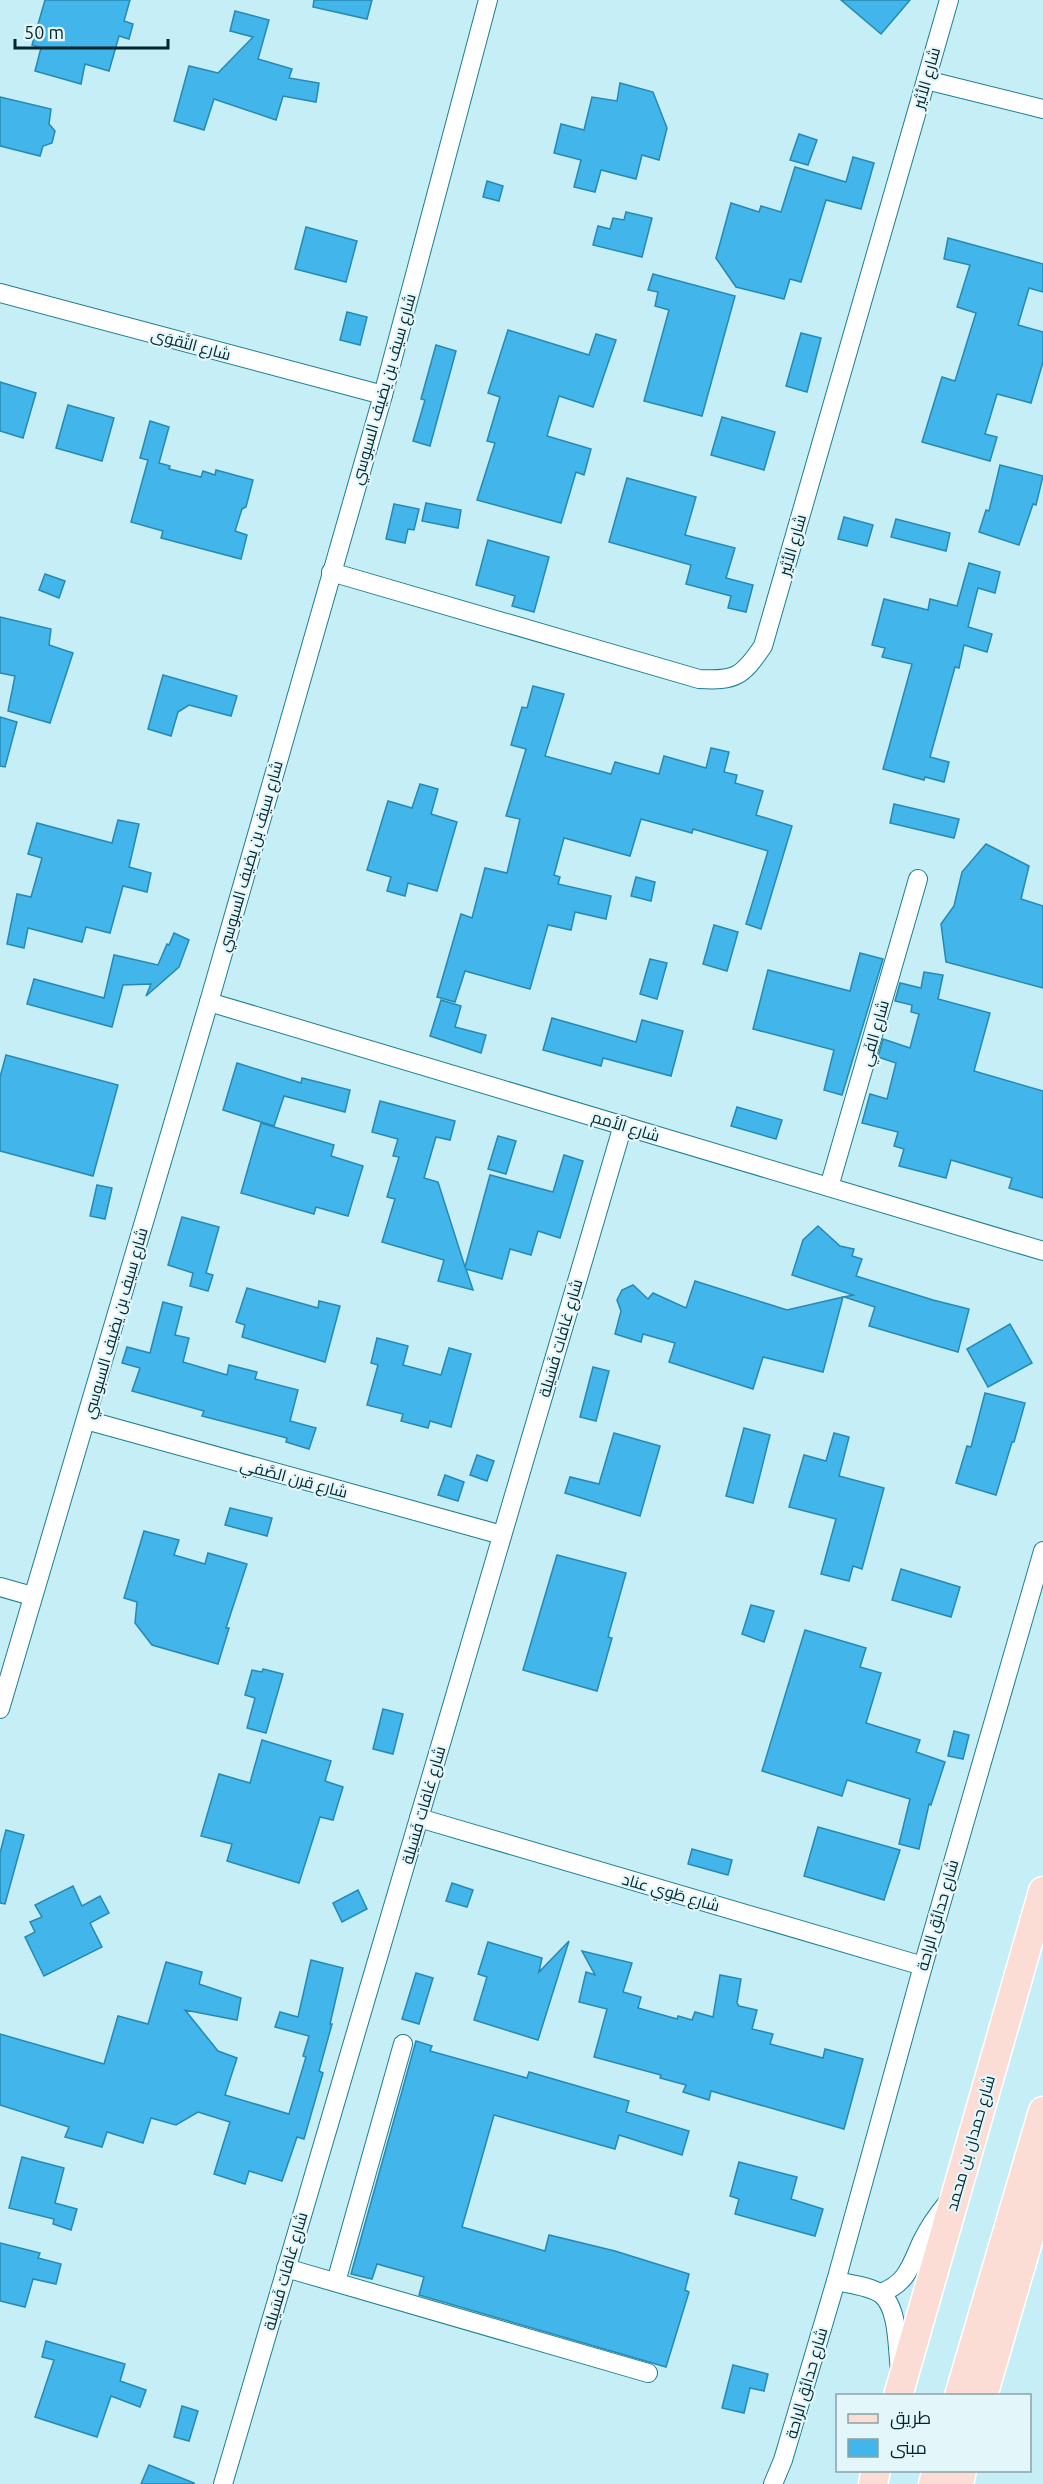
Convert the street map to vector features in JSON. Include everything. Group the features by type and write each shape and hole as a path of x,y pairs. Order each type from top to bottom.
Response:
{"main road":[{"name":"شارع حمدان بن محمد","path":"900,2389 1043,1891"},
{"path":"961,2394 1041,2118"},
{"path":"984,2394 1038,2204 1042,2164 1041,2118"}],"street":[{"name":"شارع سيف بن يضيف السبوسي","path":"0,1708 209,1002 383,395 488,0"},
{"name":"شارع الأثير","path":"331,572 699,679 725,681 749,667 763,646 949,0"},
{"path":"926,81 1043,109"},
{"name":"شارع التَّقوَى","path":"0,293 383,395"},
{"name":"شارع الفَي","path":"829,1187 918,879"},
{"name":"شارع الأمم","path":"209,1002 1043,1251"},
{"name":"شارع غافات فَسَيلة","path":"223,2484 623,1125"},
{"name":"شارع قرن الصَّفي","path":"86,1420 502,1535"},
{"name":"شارع حدائق الراحة","path":"773,2484 783,2460 836,2281 922,1966 1043,1551"},
{"path":"0,1587 32,1596"},
{"name":"شارع طَوِي عناد","path":"419,1818 922,1966"},
{"path":"336,2282 403,2044"},
{"path":"836,2281 880,2293 890,2290 907,2276 930,2226 954,2196"},
{"path":"286,2268 648,2373"},
{"path":"880,2293 894,2315 900,2389"}],"building":[{"path":"45,0 130,0 124,21 133,24 129,39 119,36 109,71 85,64 81,84 35,71 41,48 32,45"},
{"path":"314,0 372,0 367,19 313,7"},
{"path":"841,0 910,0 881,34"},
{"path":"235,11 269,20 258,59 292,69 289,78 319,83 316,102 283,96 276,120 214,99 204,130 174,121 189,66 218,73 253,37 230,31"},
{"path":"620,83 653,92 667,128 659,160 642,155 636,179 601,170 595,192 574,187 581,160 554,153 561,124 584,130 592,97 617,101"},
{"path":"0,97 51,109 49,124 55,131 52,143 43,146 40,156 0,146"},
{"path":"799,134 817,140 808,165 790,160"},
{"path":"853,157 874,163 861,209 826,200 801,282 790,279 784,299 736,287 716,258 731,203 759,212 761,206 781,212 795,167 846,182"},
{"path":"487,181 503,186 499,201 483,197"},
{"path":"626,212 652,218 642,257 593,245 598,226 610,229 613,218 624,220"},
{"path":"306,227 357,241 346,282 295,269"},
{"path":"948,238 1043,264 1043,292 1029,288 1018,325 1043,332 1043,362 1031,403 997,394 985,434 997,437 990,461 922,442 942,377 955,381 976,313 957,307 970,265 944,259"},
{"path":"653,274 735,296 702,416 644,401 669,310 655,306 658,292 648,290"},
{"path":"347,312 367,317 360,345 340,340"},
{"path":"508,330 589,355 596,334 616,340 593,407 559,396 547,436 591,449 584,475 576,472 561,523 477,500 495,443 487,441 500,397 488,393"},
{"path":"801,333 821,338 807,392 786,386"},
{"path":"436,345 456,351 430,446 413,441 425,400 421,399"},
{"path":"0,382 36,393 23,438 0,431"},
{"path":"68,405 114,418 102,461 56,448"},
{"path":"722,417 775,432 764,470 711,455"},
{"path":"150,421 169,427 159,463 170,466 169,469 201,477 203,471 215,475 216,470 253,480 246,507 242,509 235,531 247,535 241,559 161,538 163,531 131,522 148,460 140,458"},
{"path":"1000,465 1043,476 1036,505 1033,504 1019,545 979,532 986,510 989,511"},
{"path":"627,478 696,497 685,535 735,548 726,578 753,585 746,612 728,608 731,596 686,584 691,565 609,542"},
{"path":"426,503 461,510 458,528 422,521"},
{"path":"394,504 419,509 414,530 408,529 405,543 386,539"},
{"path":"844,517 873,525 867,546 838,539"},
{"path":"896,519 950,533 946,551 891,537"},
{"path":"488,540 549,557 534,612 512,606 515,596 476,585"},
{"path":"969,563 1000,572 995,593 978,588 968,627 992,634 987,652 964,645 959,668 955,667 930,757 949,762 944,782 925,777 924,780 883,769 912,664 882,657 885,648 872,645 884,599 928,610 930,599 957,606"},
{"path":"45,574 65,581 59,598 39,590"},
{"path":"0,617 51,629 49,645 73,653 50,723 8,711 15,676 0,673"},
{"path":"163,675 237,696 231,716 189,705 178,712 171,736 148,729"},
{"path":"533,686 564,694 545,756 611,774 615,762 659,774 664,756 706,768 711,748 729,752 724,772 737,775 735,783 763,791 756,815 792,826 761,929 746,924 768,851 693,829 692,833 641,819 630,856 564,838 554,875 560,877 558,884 611,896 606,919 575,912 571,930 548,925 530,989 465,971 455,1002 437,997 461,914 472,918 485,868 507,873 520,819 506,816 526,749 511,745 522,707 527,708"},
{"path":"0,717 17,722 5,767 0,766"},
{"path":"420,784 438,789 431,814 457,822 437,891 408,883 405,896 387,891 391,877 367,870 388,801 412,808"},
{"path":"894,804 959,819 954,838 890,823"},
{"path":"118,820 139,824 129,867 151,873 147,892 123,886 110,933 86,927 82,942 28,928 24,948 7,944 17,894 31,897 42,858 28,854 37,823 112,843"},
{"path":"986,844 1029,866 1021,899 1043,906 1043,988 946,962 941,924 954,906 962,872"},
{"path":"636,877 655,882 651,901 631,896"},
{"path":"714,925 738,932 727,971 703,964"},
{"path":"174,933 189,940 179,967 146,996 151,984 123,985 112,1027 27,1004 34,979 104,998 114,955 158,965"},
{"path":"860,953 883,959 842,1095 824,1090 834,1050 753,1029 768,970 850,991"},
{"path":"650,959 667,963 657,999 640,994"},
{"path":"924,972 943,975 938,999 990,1013 974,1071 1043,1091 1043,1198 1009,1188 1012,1178 951,1160 946,1178 899,1166 904,1149 894,1146 898,1132 862,1123 870,1094 887,1099 896,1063 878,1057 883,1039 910,1048 919,1014 911,1012 912,1005 895,1001 900,983 921,988"},
{"path":"441,1000 461,1006 455,1027 486,1035 481,1053 430,1036"},
{"path":"552,1018 636,1042 642,1020 683,1031 671,1076 603,1058 601,1066 543,1050"},
{"path":"6,1055 118,1085 93,1176 0,1151 0,1077"},
{"path":"237,1063 301,1083 302,1078 350,1090 345,1112 284,1096 274,1126 223,1110"},
{"path":"380,1101 455,1121 450,1140 436,1137 424,1178 438,1182 465,1267 490,1175 553,1192 564,1155 583,1161 560,1238 538,1231 531,1255 510,1249 502,1279 466,1269 473,1290 438,1281 444,1260 382,1242 395,1199 387,1197 399,1157 393,1156 398,1139 372,1132"},
{"path":"737,1107 782,1120 776,1139 731,1126"},
{"path":"261,1123 334,1145 331,1156 363,1166 348,1216 316,1207 314,1214 241,1193"},
{"path":"498,1136 516,1141 506,1174 488,1169"},
{"path":"97,1185 112,1188 105,1219 90,1216"},
{"path":"182,1217 219,1227 206,1273 213,1275 208,1291 190,1286 193,1273 168,1265"},
{"path":"818,1226 840,1246 854,1249 852,1256 862,1259 856,1276 969,1309 958,1352 869,1326 875,1307 844,1297 853,1295 792,1275 803,1240"},
{"path":"695,1281 787,1310 843,1297 823,1372 763,1357 753,1389 669,1362 675,1343 643,1334 641,1342 615,1334 621,1311 617,1300 622,1290 633,1285 648,1299 653,1293 686,1308"},
{"path":"247,1288 318,1308 319,1301 340,1306 325,1362 242,1337 245,1325 236,1322"},
{"path":"163,1302 182,1307 175,1335 189,1338 183,1362 227,1375 229,1365 257,1372 255,1379 298,1390 290,1421 316,1428 309,1449 286,1442 287,1438 202,1416 204,1411 132,1391 140,1368 122,1363 127,1347 150,1353"},
{"path":"1010,1324 1032,1363 988,1387 967,1349"},
{"path":"377,1338 408,1346 403,1365 441,1375 449,1348 471,1354 451,1427 430,1421 428,1428 401,1421 403,1414 367,1405 378,1365 371,1363"},
{"path":"593,1367 609,1371 596,1421 580,1417"},
{"path":"985,1393 1025,1403 996,1495 956,1483 967,1446 971,1447"},
{"path":"744,1428 770,1435 753,1503 726,1496"},
{"path":"614,1433 660,1446 640,1516 565,1493 570,1477 599,1484"},
{"path":"834,1433 849,1437 839,1476 884,1488 862,1569 853,1566 849,1581 821,1574 836,1519 789,1507 804,1455 826,1461"},
{"path":"477,1455 494,1461 487,1481 470,1475"},
{"path":"445,1475 464,1482 458,1501 438,1495"},
{"path":"230,1508 272,1518 267,1536 225,1525"},
{"path":"144,1531 179,1540 174,1555 205,1564 208,1553 247,1564 226,1628 229,1628 218,1664 152,1645 135,1623 137,1602 124,1598"},
{"path":"557,1555 626,1573 608,1637 612,1638 597,1691 523,1670"},
{"path":"901,1569 960,1587 951,1617 892,1600"},
{"path":"751,1605 774,1611 764,1642 742,1634"},
{"path":"805,1630 866,1648 860,1667 881,1673 866,1723 920,1740 916,1752 945,1762 931,1805 929,1804 919,1849 899,1844 910,1799 847,1780 842,1796 762,1771"},
{"path":"263,1669 283,1674 266,1733 247,1728 255,1698 245,1695 252,1670 262,1672"},
{"path":"383,1709 403,1714 393,1754 373,1749"},
{"path":"954,1731 969,1735 963,1759 948,1756"},
{"path":"262,1740 331,1761 325,1781 343,1787 333,1820 320,1817 299,1883 227,1861 232,1844 201,1836 219,1774 250,1783"},
{"path":"818,1827 900,1850 884,1900 804,1876"},
{"path":"6,1830 24,1835 5,1904 0,1903 0,1853"},
{"path":"692,1849 732,1860 728,1875 688,1864"},
{"path":"452,1883 473,1890 467,1907 446,1901"},
{"path":"73,1886 82,1906 100,1896 109,1913 90,1923 102,1947 44,1976 25,1937 35,1932 30,1922 42,1917 35,1905"},
{"path":"358,1890 367,1909 342,1922 333,1903"},
{"path":"569,1941 538,2040 474,2020 487,1977 478,1974 488,1942 542,1958 539,1972"},
{"path":"582,1951 632,1963 623,1992 641,1997 638,2008 677,2019 678,2016 692,2020 695,2012 713,2017 720,1975 741,1979 737,2003 739,2006 757,2010 752,2029 773,2034 770,2044 823,2058 825,2049 863,2059 844,2129 711,2091 709,2100 683,2092 686,2085 660,2078 661,2075 594,2057 607,2009 579,2002 586,1972 595,1975"},
{"path":"311,1960 343,1968 330,2024 332,2024 319,2071 323,2073 304,2139 297,2137 282,2181 249,2171 245,2184 214,2174 230,2122 198,2112 176,2125 151,2118 143,2143 107,2132 102,2147 65,2137 69,2127 0,2105 0,2034 104,2064 118,2016 148,2024 166,1962 202,1972 199,1984 241,1998 237,2020 185,2010 218,2051 237,2058 225,2095 289,2114 306,2057 303,2056 309,2036 275,2027 280,2012 298,2017"},
{"path":"416,1973 433,1978 419,2024 402,2019"},
{"path":"416,2041 432,2046 430,2051 527,2078 529,2072 629,2101 626,2112 689,2131 682,2155 619,2135 615,2149 494,2115 462,2227 545,2251 549,2235 615,2251 689,2274 685,2290 689,2292 666,2367 419,2295 424,2277 377,2264 372,2279 351,2274"},
{"path":"22,2157 64,2168 55,2203 77,2209 71,2230 53,2224 54,2219 9,2208"},
{"path":"739,2162 797,2177 791,2199 823,2209 815,2236 735,2214 739,2199 730,2196"},
{"path":"0,2243 40,2253 38,2258 61,2264 56,2284 33,2279 25,2307 0,2301"},
{"path":"46,2341 125,2364 120,2381 146,2390 140,2407 111,2396 97,2437 35,2417 54,2360 42,2357"},
{"path":"733,2365 768,2374 764,2391 750,2388 744,2413 722,2408"},
{"path":"182,2406 198,2411 189,2441 174,2437"},
{"path":"149,2465 194,2483 194,2484 141,2484"}]}
